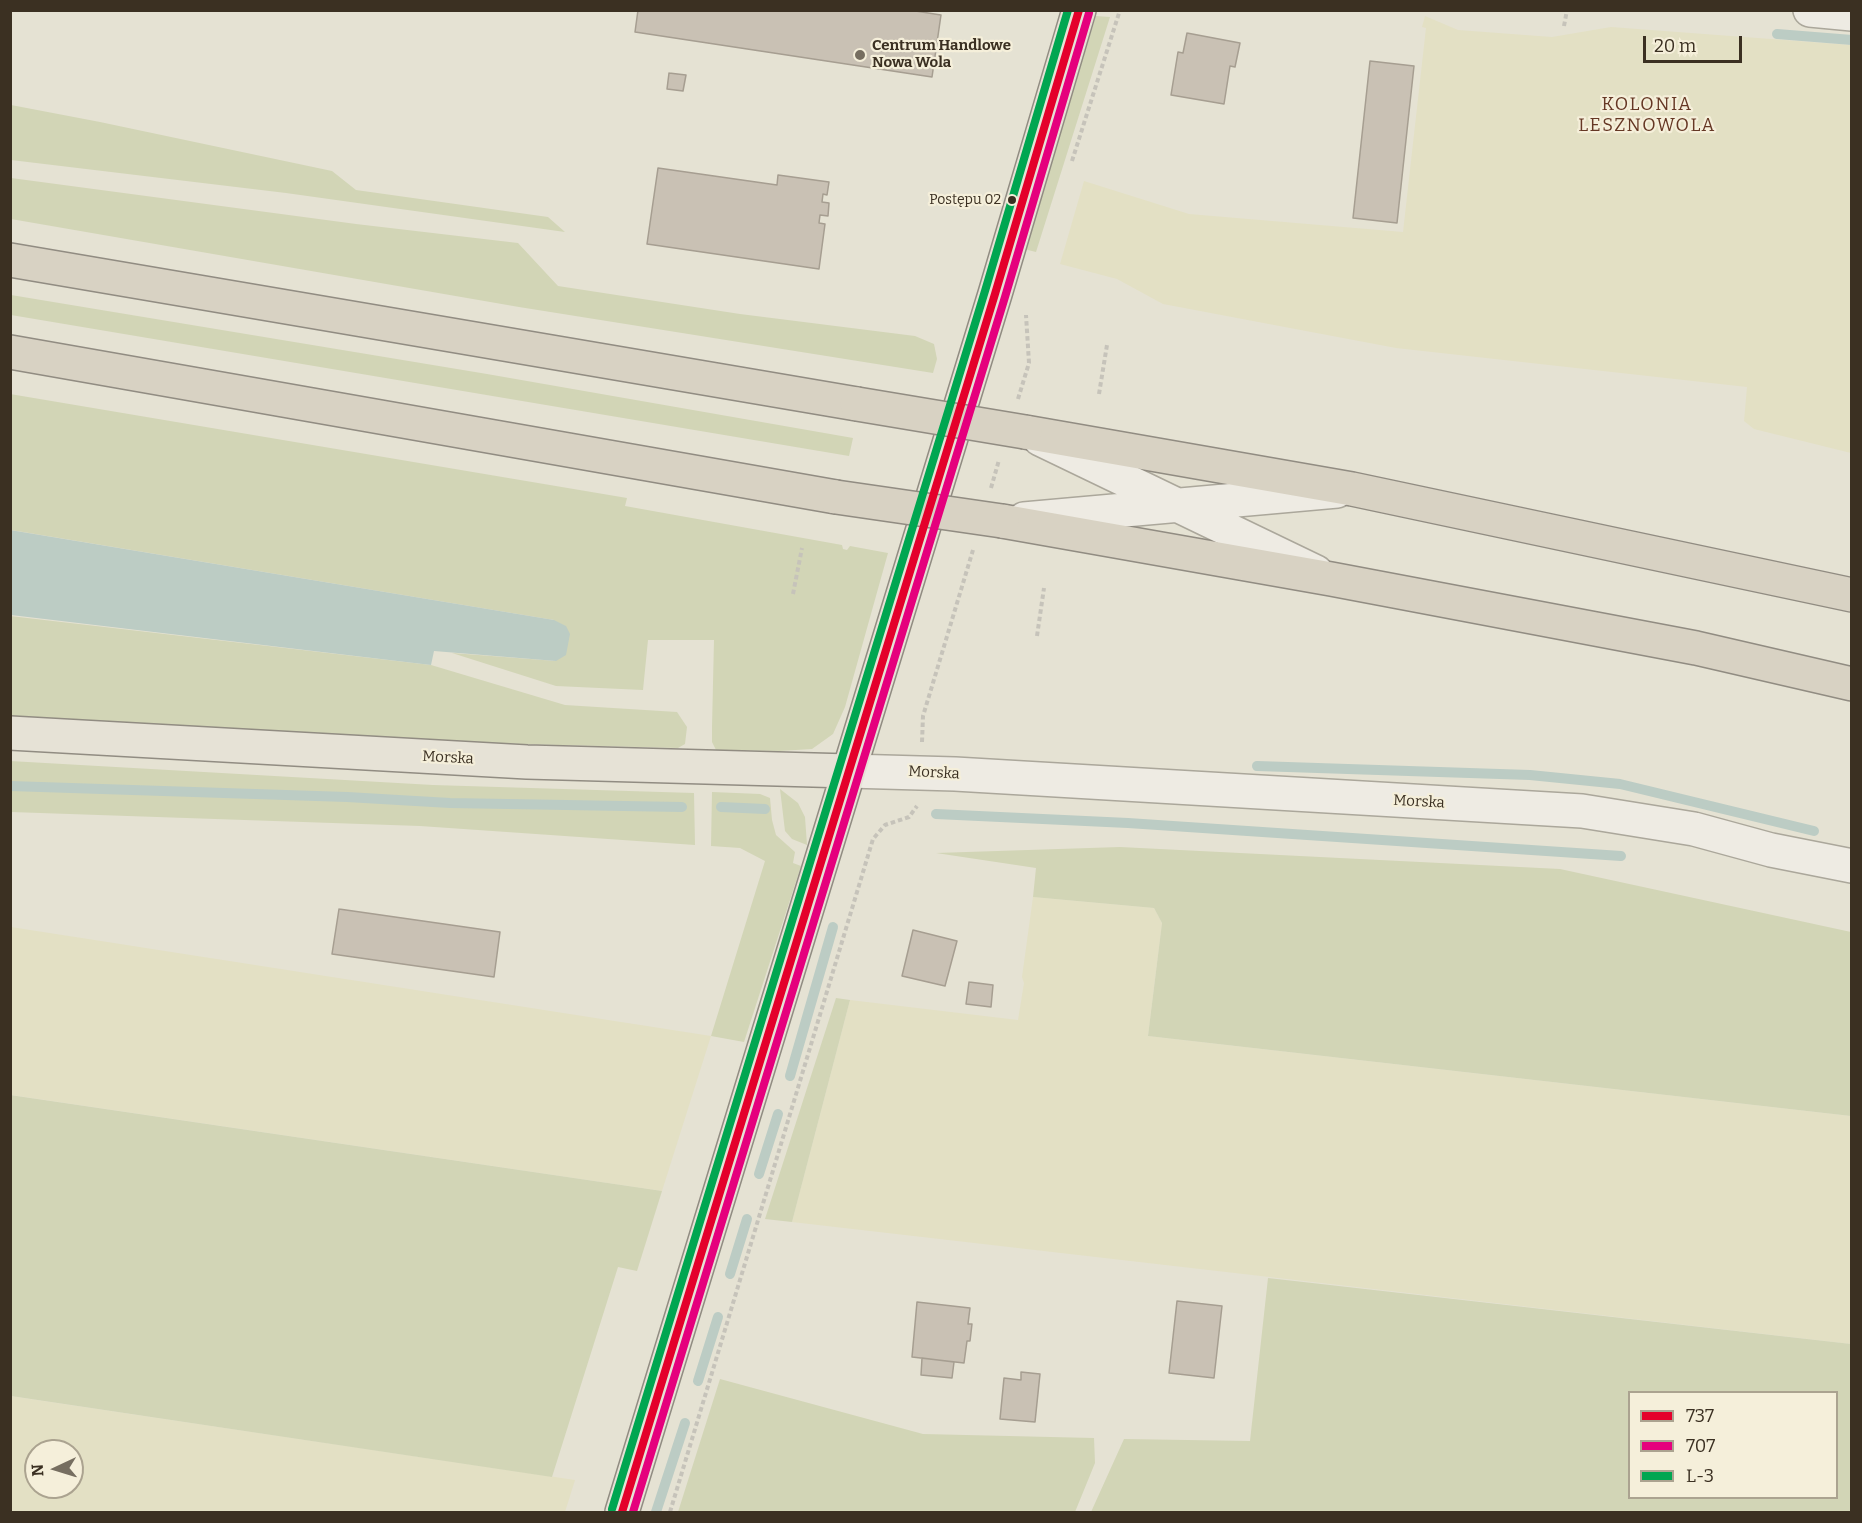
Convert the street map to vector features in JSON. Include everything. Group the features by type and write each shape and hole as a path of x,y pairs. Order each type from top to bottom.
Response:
{"highway":[{"path":"10,261 857,404 1020,420 1851,595"},
{"path":"10,352 836,497 1002,521 1331,579 1696,648 1851,684"}],"main road":[{"path":"622,1512 1018,220 1079,10"},
{"name":"Morska","path":"10,733 400,756 849,771"}],"street":[{"path":"1810,10 1851,14"},
{"path":"1020,420 1181,506 1331,579"},
{"path":"1002,521 1352,489"},
{"name":"Morska","path":"849,771 977,775 1582,811 1694,829 1771,850 1851,866"}],"path":[{"path":"1069,172 1120,10"},
{"path":"1564,26 1567,10"},
{"path":"1020,420 1029,363 1025,316 1029,305"},
{"path":"1100,394 1107,345"},
{"path":"991,488 1001,454"},
{"path":"922,748 923,716 974,545"},
{"path":"793,594 802,548"},
{"path":"1037,636 1044,588"},
{"path":"670,1512 873,839 885,825 909,816 918,803"}],"shaded area":[{"path":"1425,16 1458,30 1552,37 1611,27 1851,45 1851,453 1754,429 1744,421 1747,387 1396,348 1163,304 1117,279 1060,264 1084,181 1189,214 1403,232 1426,28 1422,27"},
{"path":"10,530 554,620 566,626 570,634 566,655 556,661 434,651 431,665 11,615"},
{"path":"1033,897 1154,908 1162,923 1148,1036 1851,1116 1851,1344 792,1222 850,1000 1018,1020"},
{"path":"11,927 711,1036 662,1191 11,1095"},
{"path":"10,1396 575,1480 565,1512 11,1512"}],"green space":[{"path":"1096,16 1110,17 1036,252 1024,249"},
{"path":"11,105 332,171 356,190 548,217 565,232 286,193 11,160"},
{"path":"11,178 518,243 558,286 740,314 915,336 934,344 937,359 933,373 519,307 11,219"},
{"path":"11,295 487,374 853,438 849,456 11,315"},
{"path":"10,394 627,498 625,506 842,545 843,549 847,550 850,546 888,553 845,707 833,734 812,749 716,750 712,742 714,640 648,640 643,690 556,686 452,653 556,661 554,620 11,530"},
{"path":"10,616 431,665 565,705 677,712 687,727 685,744 678,748 326,739 11,718"},
{"path":"10,761 433,785 694,793 695,845 420,826 11,812"},
{"path":"780,789 798,803 805,817 807,845 792,839 785,831"},
{"path":"712,792 760,794 770,798 776,835 795,852 793,863 801,866 744,1042 711,1036 765,861 740,848 711,846"},
{"path":"1120,847 1560,869 1851,932 1851,1116 1148,1036 1162,923 1154,908 1033,897 1036,868 936,853"},
{"path":"836,998 850,1000 792,1222 765,1219"},
{"path":"10,1095 662,1191 637,1271 618,1267 552,1477 11,1396"},
{"path":"1268,1278 1851,1344 1851,1512 1091,1512 1124,1439 1250,1441"},
{"path":"720,1379 923,1434 1094,1438 1095,1463 1075,1512 678,1512"}],"building":[{"name":"Centrum Handlowe Nowa Wola","path":"638,10 909,10 941,15 932,77 635,32"},
{"path":"1187,33 1240,43 1235,67 1230,66 1224,104 1171,95 1178,52 1183,53"},
{"path":"1370,61 1414,66 1397,223 1353,218"},
{"path":"669,73 686,75 683,91 667,89"},
{"path":"658,168 777,185 778,175 829,182 827,195 823,194 822,202 829,203 828,216 820,215 819,223 825,224 819,269 647,244"},
{"path":"339,909 500,932 494,977 332,954"},
{"path":"913,930 957,941 945,986 902,976"},
{"path":"969,982 993,985 991,1007 966,1004"},
{"path":"1177,1301 1222,1306 1214,1378 1169,1373"},
{"path":"917,1302 970,1308 968,1324 972,1324 964,1363 912,1357"},
{"path":"922,1358 954,1362 952,1378 921,1375"},
{"path":"1021,1372 1040,1374 1035,1422 1000,1419 1004,1378 1021,1380"}],"waterway":[{"path":"1777,34 1852,40"},
{"path":"1257,766 1530,775 1620,784 1814,831"},
{"path":"10,786 347,797 450,803 682,807"},
{"path":"721,807 765,809"},
{"path":"936,814 1128,823 1621,856"},
{"path":"790,1076 833,927"},
{"path":"759,1174 778,1114"},
{"path":"730,1274 747,1219"},
{"path":"698,1381 718,1317"},
{"path":"656,1512 685,1423"}],"transit line":[{"name":"L-3","path":"612,1509 985,291 1068,10"},
{"name":"737","path":"622,1512 995,294 1079,10"},
{"name":"707","path":"633,1512 1005,297 1089,13"}],"place":[{"name":"Centrum Handlowe Nowa Wola","path":"860,55"},
{"name":"Postępu 02","path":"1012,200"}],"district":[{"name":"KOLONIA LESZNOWOLA","path":"1647,115"}]}
